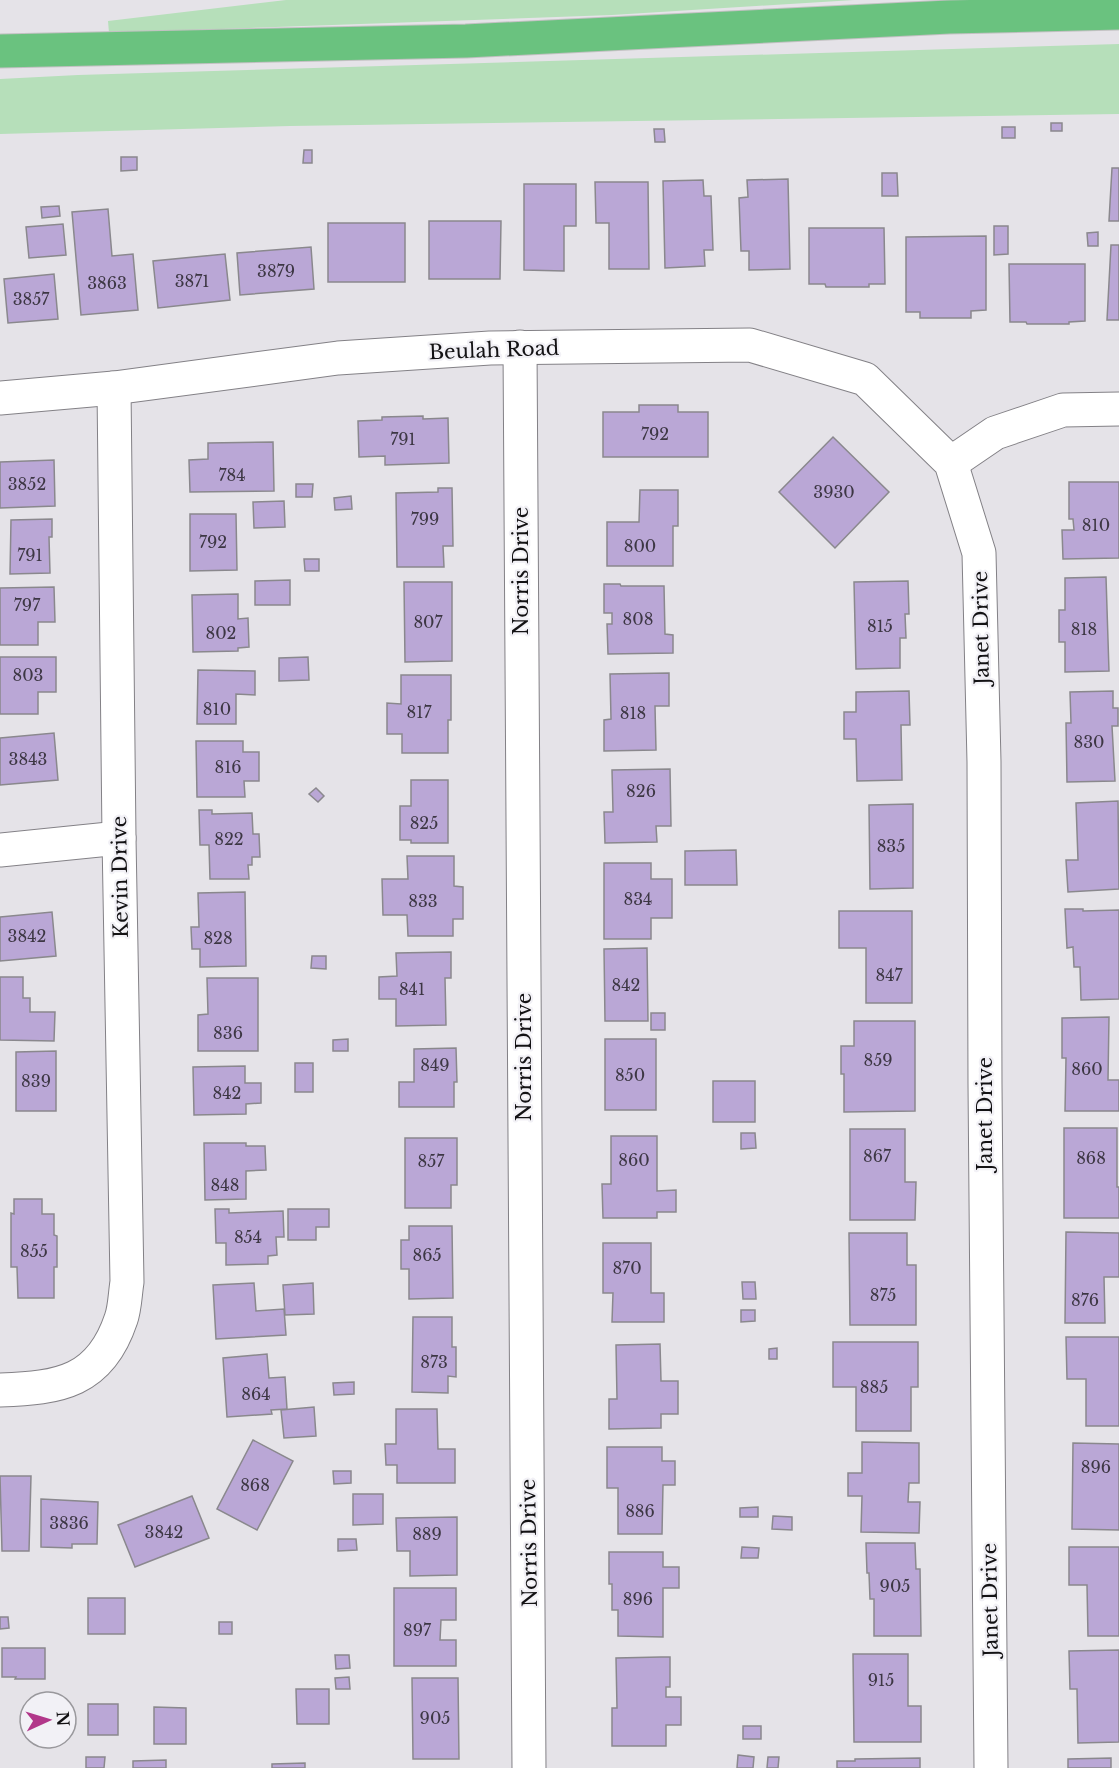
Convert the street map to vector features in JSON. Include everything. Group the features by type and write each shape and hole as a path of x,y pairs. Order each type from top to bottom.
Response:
{"highway":[{"path":"0,51 466,40 949,17 1119,13"}],"street":[{"name":"Beulah Road","path":"0,398 114,388 339,358 520,347 750,345 865,379 951,463"},
{"name":"Norris Drive","path":"520,347 529,1768"},
{"name":"Kevin Drive","path":"0,1390 45,1387 77,1378 101,1360 121,1319 127,1282 114,388"},
{"path":"951,463 995,433 1063,410 1119,409"},
{"name":"Janet Drive","path":"951,463 980,553 984,762 991,1768"},
{"path":"0,850 119,838"}],"green space":[{"path":"286,0 854,0 612,15 109,33 108,21"},
{"path":"1119,44 1119,114 290,126 0,134 0,79"}],"building":[{"path":"1051,123 1062,123 1062,131 1051,131"},
{"path":"1002,127 1015,127 1015,138 1002,138"},
{"path":"654,129 664,129 665,142 655,142"},
{"path":"304,150 312,150 312,163 303,163"},
{"path":"121,157 137,157 137,170 121,171"},
{"path":"1112,168 1119,168 1119,221 1109,221"},
{"path":"882,173 897,173 898,196 882,196"},
{"path":"788,179 790,269 749,270 749,251 741,251 739,198 748,197 747,180"},
{"path":"703,180 704,196 711,196 713,250 704,250 705,266 665,268 663,181"},
{"path":"595,182 648,182 649,269 609,269 609,223 596,223"},
{"path":"524,184 576,184 576,226 564,226 564,271 524,270"},
{"path":"59,206 60,216 42,218 41,207"},
{"path":"108,209 112,256 133,254 138,310 81,315 72,212"},
{"path":"429,221 501,221 500,279 429,279"},
{"path":"328,223 405,223 405,282 328,282"},
{"path":"63,224 66,255 29,258 26,227"},
{"path":"994,226 1008,226 1008,254 994,255"},
{"path":"809,228 884,228 885,284 869,284 869,287 826,287 825,284 809,284"},
{"path":"1098,232 1098,246 1088,246 1087,233"},
{"path":"986,236 986,310 971,311 971,318 920,318 920,312 906,312 906,237"},
{"path":"1111,245 1119,245 1119,320 1107,320"},
{"path":"311,247 314,289 240,295 237,253"},
{"path":"225,254 230,300 158,308 153,261"},
{"path":"1009,264 1085,264 1085,321 1069,322 1069,324 1010,322"},
{"path":"54,274 58,319 8,323 4,279"},
{"path":"639,405 678,405 678,412 708,412 708,457 603,457 603,412 639,412"},
{"path":"423,416 423,419 448,418 449,463 385,465 385,456 359,457 358,421 382,420 382,417"},
{"path":"833,437 889,492 835,548 779,492"},
{"path":"273,442 274,491 190,492 189,460 208,459 208,443"},
{"path":"54,460 55,506 0,508 0,462"},
{"path":"1069,482 1119,482 1119,558 1063,559 1062,530 1074,530 1073,519 1069,519"},
{"path":"296,484 313,484 312,497 296,497"},
{"path":"438,488 452,488 453,546 443,546 444,567 397,567 396,493 438,492"},
{"path":"640,490 678,490 678,526 673,526 673,566 607,566 607,522 639,522"},
{"path":"351,496 352,509 335,510 334,498"},
{"path":"284,501 285,527 254,528 253,502"},
{"path":"190,514 236,514 237,570 190,571"},
{"path":"52,519 52,537 49,537 50,573 10,574 11,520"},
{"path":"304,559 319,559 319,571 305,571"},
{"path":"1106,577 1109,671 1065,672 1065,642 1059,642 1059,610 1065,610 1065,578"},
{"path":"290,580 290,605 255,605 255,581"},
{"path":"908,581 909,614 905,614 906,638 900,638 900,668 856,669 854,582"},
{"path":"404,582 452,582 452,661 405,662"},
{"path":"604,584 664,586 665,634 673,635 673,653 608,654 607,624 612,624 612,613 604,613"},
{"path":"54,587 55,622 38,622 38,645 0,645 0,588"},
{"path":"238,594 238,619 248,618 249,647 238,648 238,651 193,652 192,595"},
{"path":"0,657 56,657 56,692 38,692 38,714 0,714"},
{"path":"308,657 309,680 279,681 279,658"},
{"path":"198,670 255,671 255,695 236,694 236,724 197,724"},
{"path":"669,673 669,706 655,706 656,750 604,751 604,720 611,719 610,674"},
{"path":"401,675 451,675 448,753 402,753 402,734 387,734 387,703 401,704"},
{"path":"909,691 910,725 901,725 902,780 857,781 856,739 844,739 844,712 856,712 856,692"},
{"path":"1113,691 1113,708 1118,708 1118,726 1112,726 1115,781 1067,782 1066,723 1071,723 1070,692"},
{"path":"54,733 58,780 0,785 0,738"},
{"path":"196,741 243,741 243,752 259,752 259,781 244,781 245,797 197,797"},
{"path":"670,769 671,826 656,826 657,842 605,843 604,812 613,812 612,770"},
{"path":"411,780 448,780 448,843 411,843 411,840 400,840 400,806 411,806"},
{"path":"316,788 324,796 318,802 309,794"},
{"path":"1118,801 1119,889 1068,892 1066,860 1078,860 1076,803"},
{"path":"913,804 913,888 870,889 869,805"},
{"path":"199,810 212,810 212,814 252,813 253,834 259,834 260,857 252,857 252,865 248,865 249,879 210,879 209,845 200,845"},
{"path":"736,850 737,885 685,885 685,851"},
{"path":"407,856 454,856 454,886 463,887 463,919 453,919 453,936 408,936 407,915 383,915 382,879 408,879"},
{"path":"604,863 651,863 651,879 672,879 672,918 651,918 651,939 604,939"},
{"path":"245,892 246,966 200,967 200,949 192,949 191,927 199,927 198,893"},
{"path":"1065,909 1119,910 1119,999 1081,1000 1080,967 1074,967 1073,947 1067,948"},
{"path":"839,911 912,911 912,1003 866,1003 866,948 839,948"},
{"path":"52,912 56,956 0,961 0,917"},
{"path":"647,948 648,1021 605,1021 604,949"},
{"path":"451,952 451,978 445,978 446,1025 396,1026 396,999 379,999 379,977 397,976 396,953"},
{"path":"312,956 326,956 326,969 311,968"},
{"path":"0,977 23,977 23,998 30,998 30,1012 55,1012 54,1041 0,1040"},
{"path":"207,978 258,978 258,1051 198,1051 198,1015 208,1014"},
{"path":"651,1013 665,1013 665,1030 651,1030"},
{"path":"1109,1017 1108,1080 1119,1080 1119,1111 1065,1111 1066,1058 1062,1058 1062,1018"},
{"path":"854,1021 915,1021 915,1111 844,1112 841,1046 854,1046"},
{"path":"348,1039 348,1051 333,1051 333,1040"},
{"path":"605,1039 656,1039 656,1110 605,1110"},
{"path":"456,1048 457,1082 454,1082 454,1107 399,1107 399,1082 414,1082 414,1049"},
{"path":"56,1051 56,1111 16,1111 16,1052"},
{"path":"295,1063 313,1063 313,1092 295,1092"},
{"path":"245,1066 245,1083 261,1083 261,1103 246,1104 246,1114 194,1115 193,1067"},
{"path":"713,1081 755,1081 755,1122 713,1122"},
{"path":"1064,1128 1117,1128 1119,1218 1064,1218"},
{"path":"850,1129 905,1129 905,1182 916,1182 915,1220 850,1220"},
{"path":"741,1133 755,1133 756,1148 741,1149"},
{"path":"611,1136 657,1136 657,1191 676,1190 676,1212 657,1212 657,1218 603,1218 602,1184 611,1184"},
{"path":"405,1138 457,1138 457,1185 451,1185 451,1208 405,1208"},
{"path":"204,1143 246,1143 246,1146 265,1146 266,1170 246,1171 246,1199 205,1200"},
{"path":"14,1199 42,1199 42,1214 54,1214 57,1267 54,1267 54,1298 18,1298 17,1267 11,1267 11,1213 14,1214"},
{"path":"215,1209 229,1209 229,1213 283,1211 284,1237 276,1237 277,1255 268,1256 268,1264 226,1265 226,1243 216,1243"},
{"path":"288,1209 329,1209 329,1227 316,1227 316,1240 288,1240"},
{"path":"409,1226 452,1226 453,1298 409,1299 409,1269 401,1269 401,1240 409,1240"},
{"path":"1066,1232 1119,1233 1119,1277 1104,1277 1105,1323 1065,1323"},
{"path":"849,1233 907,1233 907,1265 916,1265 916,1325 850,1325"},
{"path":"603,1243 651,1243 651,1293 664,1293 664,1322 612,1322 613,1293 603,1293"},
{"path":"742,1282 755,1282 756,1299 743,1299"},
{"path":"254,1283 256,1311 284,1309 286,1335 216,1339 213,1285"},
{"path":"313,1283 314,1314 285,1315 283,1285"},
{"path":"741,1310 755,1310 755,1321 741,1322"},
{"path":"413,1317 452,1317 452,1347 456,1347 456,1377 448,1376 448,1393 412,1392"},
{"path":"1066,1337 1119,1337 1119,1426 1086,1426 1086,1379 1067,1379"},
{"path":"833,1342 918,1342 918,1387 911,1387 911,1431 856,1431 856,1387 833,1387"},
{"path":"660,1344 661,1381 678,1381 678,1414 661,1414 661,1428 609,1429 609,1399 617,1399 616,1345"},
{"path":"777,1348 777,1359 769,1359 769,1349"},
{"path":"267,1354 269,1378 285,1377 287,1409 271,1410 272,1414 227,1417 223,1358"},
{"path":"354,1382 354,1394 334,1395 333,1383"},
{"path":"314,1407 316,1436 284,1438 281,1410"},
{"path":"396,1409 437,1409 438,1449 455,1449 455,1483 397,1483 397,1465 386,1465 385,1444 396,1444"},
{"path":"253,1440 293,1461 257,1530 217,1509"},
{"path":"862,1442 919,1443 919,1483 909,1483 908,1502 920,1502 919,1533 861,1532 862,1496 848,1496 848,1473 862,1473"},
{"path":"1073,1443 1119,1444 1119,1530 1072,1529"},
{"path":"607,1447 662,1447 662,1461 675,1461 675,1485 663,1485 662,1534 618,1534 618,1488 607,1488"},
{"path":"333,1471 351,1471 351,1483 334,1484"},
{"path":"0,1476 31,1476 29,1551 2,1551"},
{"path":"353,1494 383,1494 383,1524 353,1525"},
{"path":"192,1496 209,1538 135,1567 118,1525"},
{"path":"41,1499 98,1502 97,1544 72,1544 72,1548 41,1547"},
{"path":"758,1507 758,1517 740,1517 740,1508"},
{"path":"773,1516 792,1517 792,1530 772,1529"},
{"path":"457,1517 457,1575 410,1576 410,1551 397,1551 396,1518"},
{"path":"338,1539 356,1539 357,1550 338,1551"},
{"path":"866,1543 915,1543 916,1569 920,1569 921,1636 874,1636 874,1599 870,1599"},
{"path":"742,1547 759,1548 758,1558 741,1558"},
{"path":"1069,1547 1119,1547 1119,1636 1088,1636 1087,1585 1069,1585"},
{"path":"609,1552 663,1552 663,1567 679,1567 679,1588 663,1588 663,1637 618,1636 618,1610 612,1610 612,1584 609,1584"},
{"path":"394,1588 456,1588 456,1620 441,1620 440,1640 456,1640 456,1666 394,1666"},
{"path":"88,1598 125,1598 125,1634 88,1634"},
{"path":"0,1617 8,1617 9,1628 0,1629"},
{"path":"219,1622 232,1622 232,1634 219,1634"},
{"path":"2,1648 45,1648 45,1679 2,1677"},
{"path":"1119,1650 1119,1742 1078,1743 1077,1689 1070,1689 1069,1651"},
{"path":"853,1654 908,1654 908,1706 921,1706 921,1742 854,1742"},
{"path":"335,1655 349,1655 350,1668 336,1669"},
{"path":"670,1657 670,1687 666,1687 666,1697 681,1697 681,1725 666,1725 666,1746 612,1746 612,1708 617,1708 616,1658"},
{"path":"349,1677 350,1689 336,1689 335,1678"},
{"path":"412,1678 458,1678 459,1759 413,1759"},
{"path":"296,1689 329,1689 329,1724 297,1724"},
{"path":"88,1704 118,1704 118,1735 88,1735"},
{"path":"154,1707 186,1708 186,1744 154,1744"},
{"path":"743,1726 761,1726 761,1739 743,1739"},
{"path":"738,1755 754,1757 753,1768 737,1768"},
{"path":"86,1757 105,1757 104,1768 86,1768"},
{"path":"768,1757 779,1757 778,1768 767,1768"},
{"path":"920,1758 920,1768 837,1768 837,1761"},
{"path":"1111,1758 1111,1768 1068,1768 1068,1759"},
{"path":"166,1760 166,1768 133,1768 133,1761"},
{"path":"305,1763 305,1768 272,1768 272,1764"}]}
